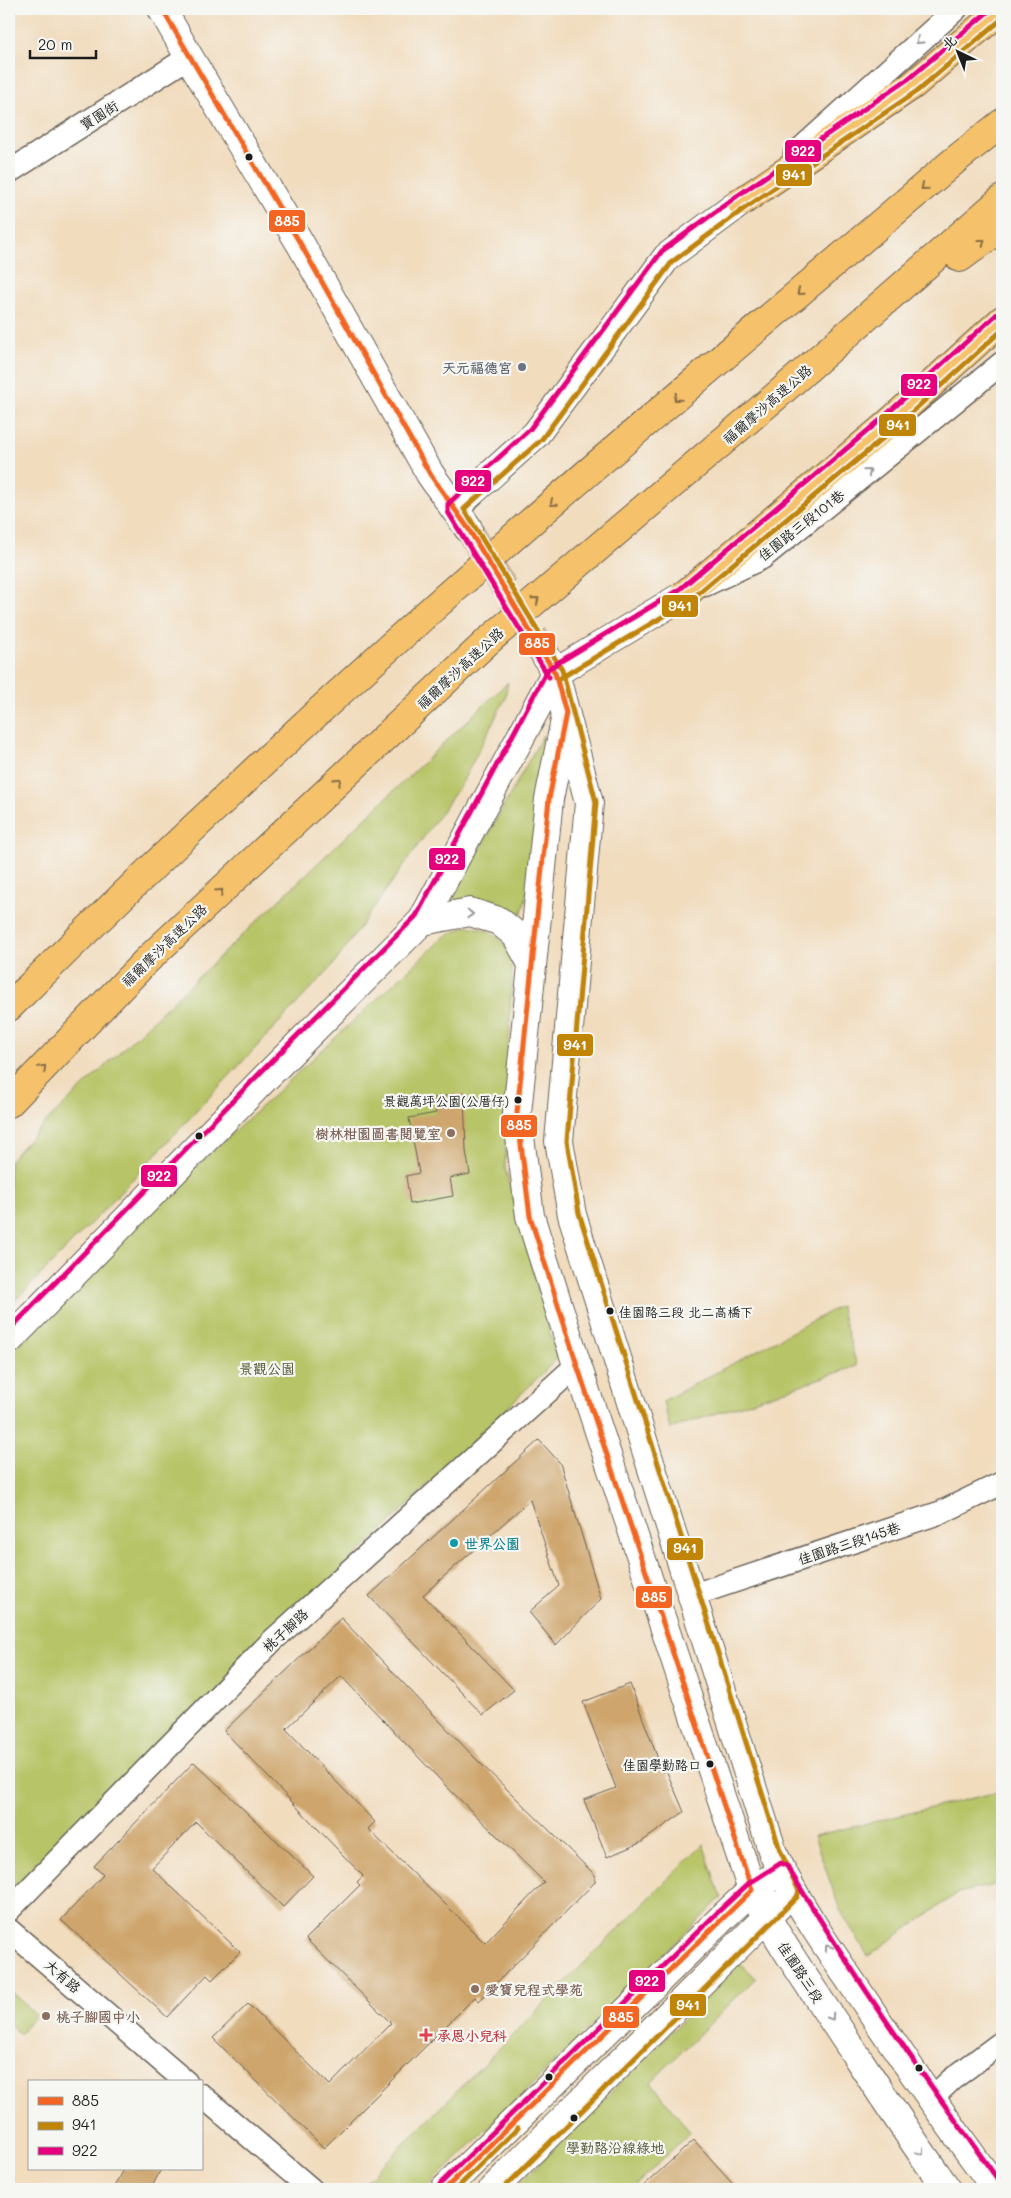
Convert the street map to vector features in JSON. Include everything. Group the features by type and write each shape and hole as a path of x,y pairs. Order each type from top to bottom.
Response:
{"highway":[{"path":"741,202 913,85 1002,9"},
{"path":"9,1007 107,910 314,716 518,534 1002,121"},
{"name":"福爾摩沙高速公路","path":"9,1103 146,961 488,641 775,397 1002,200"},
{"path":"775,397 1002,226"},
{"path":"684,595 884,428 1002,320"}],"street":[{"path":"162,9 300,243 430,474 461,518 536,434 667,257 741,202 956,9"},
{"name":"寶園街","path":"9,172 189,57"},
{"name":"佳園路三段101巷","path":"555,673 684,595 762,558 1002,363"},
{"name":"佳園路三段","path":"541,647 555,673 589,803 559,1141 572,1215 773,1853 787,1881 930,2100 996,2189"},
{"path":"9,1340 140,1204 422,921 555,673"},
{"name":"佳園路三段","path":"566,713 549,799 517,1113 530,1216 577,1365 752,1890 766,1918 914,2143 947,2189"},
{"path":"422,921 470,912 499,921 516,935 532,964"},
{"name":"桃子腳路","path":"9,1910 272,1641 577,1365"},
{"name":"佳園路三段145巷","path":"693,1595 942,1512 1002,1482"},
{"path":"445,2189 752,1890 787,1881"},
{"path":"493,2189 766,1918 787,1881"},
{"name":"大有路","path":"9,1930 184,2080"},
{"path":"930,2100 951,2080 1002,2042"},
{"path":"202,2096 311,2189"}],"green space":[{"path":"508,682 505,699 462,783 334,964 99,1215 9,1307 9,1161 44,1124"},
{"path":"543,735 553,804 520,919 493,900 452,900"},
{"name":"景觀公園","path":"467,926 490,932 501,940 512,962 505,1168 557,1359 9,1895 9,1356 128,1230 444,937"},
{"path":"840,1306 857,1366 670,1429 663,1401"},
{"path":"1002,1791 1002,1883 958,1893 868,1956 840,1910 814,1836"},
{"path":"703,1844 721,1898 426,2189 359,2189"},
{"name":"學勤路沿線綠地","path":"740,1963 756,1978 651,2082 690,2132 632,2189 514,2189"},
{"path":"9,1990 36,2015 20,2034 9,2023"}],"building":[{"path":"464,1093 466,1151 470,1174 450,1178 453,1196 410,1204 406,1176 419,1173 409,1118 436,1113 434,1098"},
{"name":"世界公園","path":"539,1440 560,1463 601,1599 556,1645 529,1612 559,1586 530,1500 423,1595 514,1690 483,1715 369,1596"},
{"path":"341,1618 476,1759 595,1875 595,1882 479,2001 475,1997 324,2148 213,2038 248,2004 330,2085 391,2023 306,1939 360,1885 357,1882 363,1876 224,1731","holes":["341,1676 448,1788 544,1882 485,1943 368,1829 375,1822 286,1729"]},
{"path":"630,1684 663,1772 666,1770 684,1812 640,1843 607,1857 584,1800 616,1788 583,1702"},
{"path":"194,1762 313,1876 283,1907 196,1822 152,1868 240,1952 212,1980 207,1975 167,2017 61,1920 103,1875 94,1866"},
{"path":"694,2140 738,2189 640,2189"},
{"path":"122,2170 160,2170 151,2189 113,2189"}],"tunnel":[{"path":"468,528 541,647"}],"transit line":[{"name":"885","path":"162,9 300,243 430,474 468,528 555,673 566,713 549,799 517,1113 530,1216 577,1365 752,1890 445,2189"},
{"name":"922","path":"549,677 448,512 448,504 530,429 662,251 737,196 908,79 991,9"},
{"name":"941","path":"503,2189 797,1897 799,1891 780,1850 579,1213 567,1141 596,802 562,670 464,509 542,439 672,262 745,208 917,91 1002,19"},
{"name":"922","path":"551,667 680,589 878,422 997,314"},
{"name":"941","path":"559,679 689,601 888,434 1002,330"},
{"name":"922","path":"9,1330 416,916 548,669"},
{"name":"922","path":"440,2184 719,1911 748,1884 781,1863 787,1866 891,2028 1002,2185"},
{"name":"941","path":"456,2189 518,2128"}],"place":[{"name":"天元福德宮","path":"522,367"},
{"name":"景觀萬坪公園(公厝仔)","path":"518,1100"},
{"name":"樹林柑園圖書閱覽室","path":"451,1133"},
{"name":"佳園路三段 北二高橋下","path":"610,1311"},
{"name":"世界公園","path":"454,1543"},
{"name":"佳園學勤路口","path":"710,1764"},
{"name":"愛寶兒程式學苑","path":"475,1989"},
{"name":"桃子腳國中小","path":"46,2016"},
{"name":"承恩小兒科","path":"426,2035"}]}
